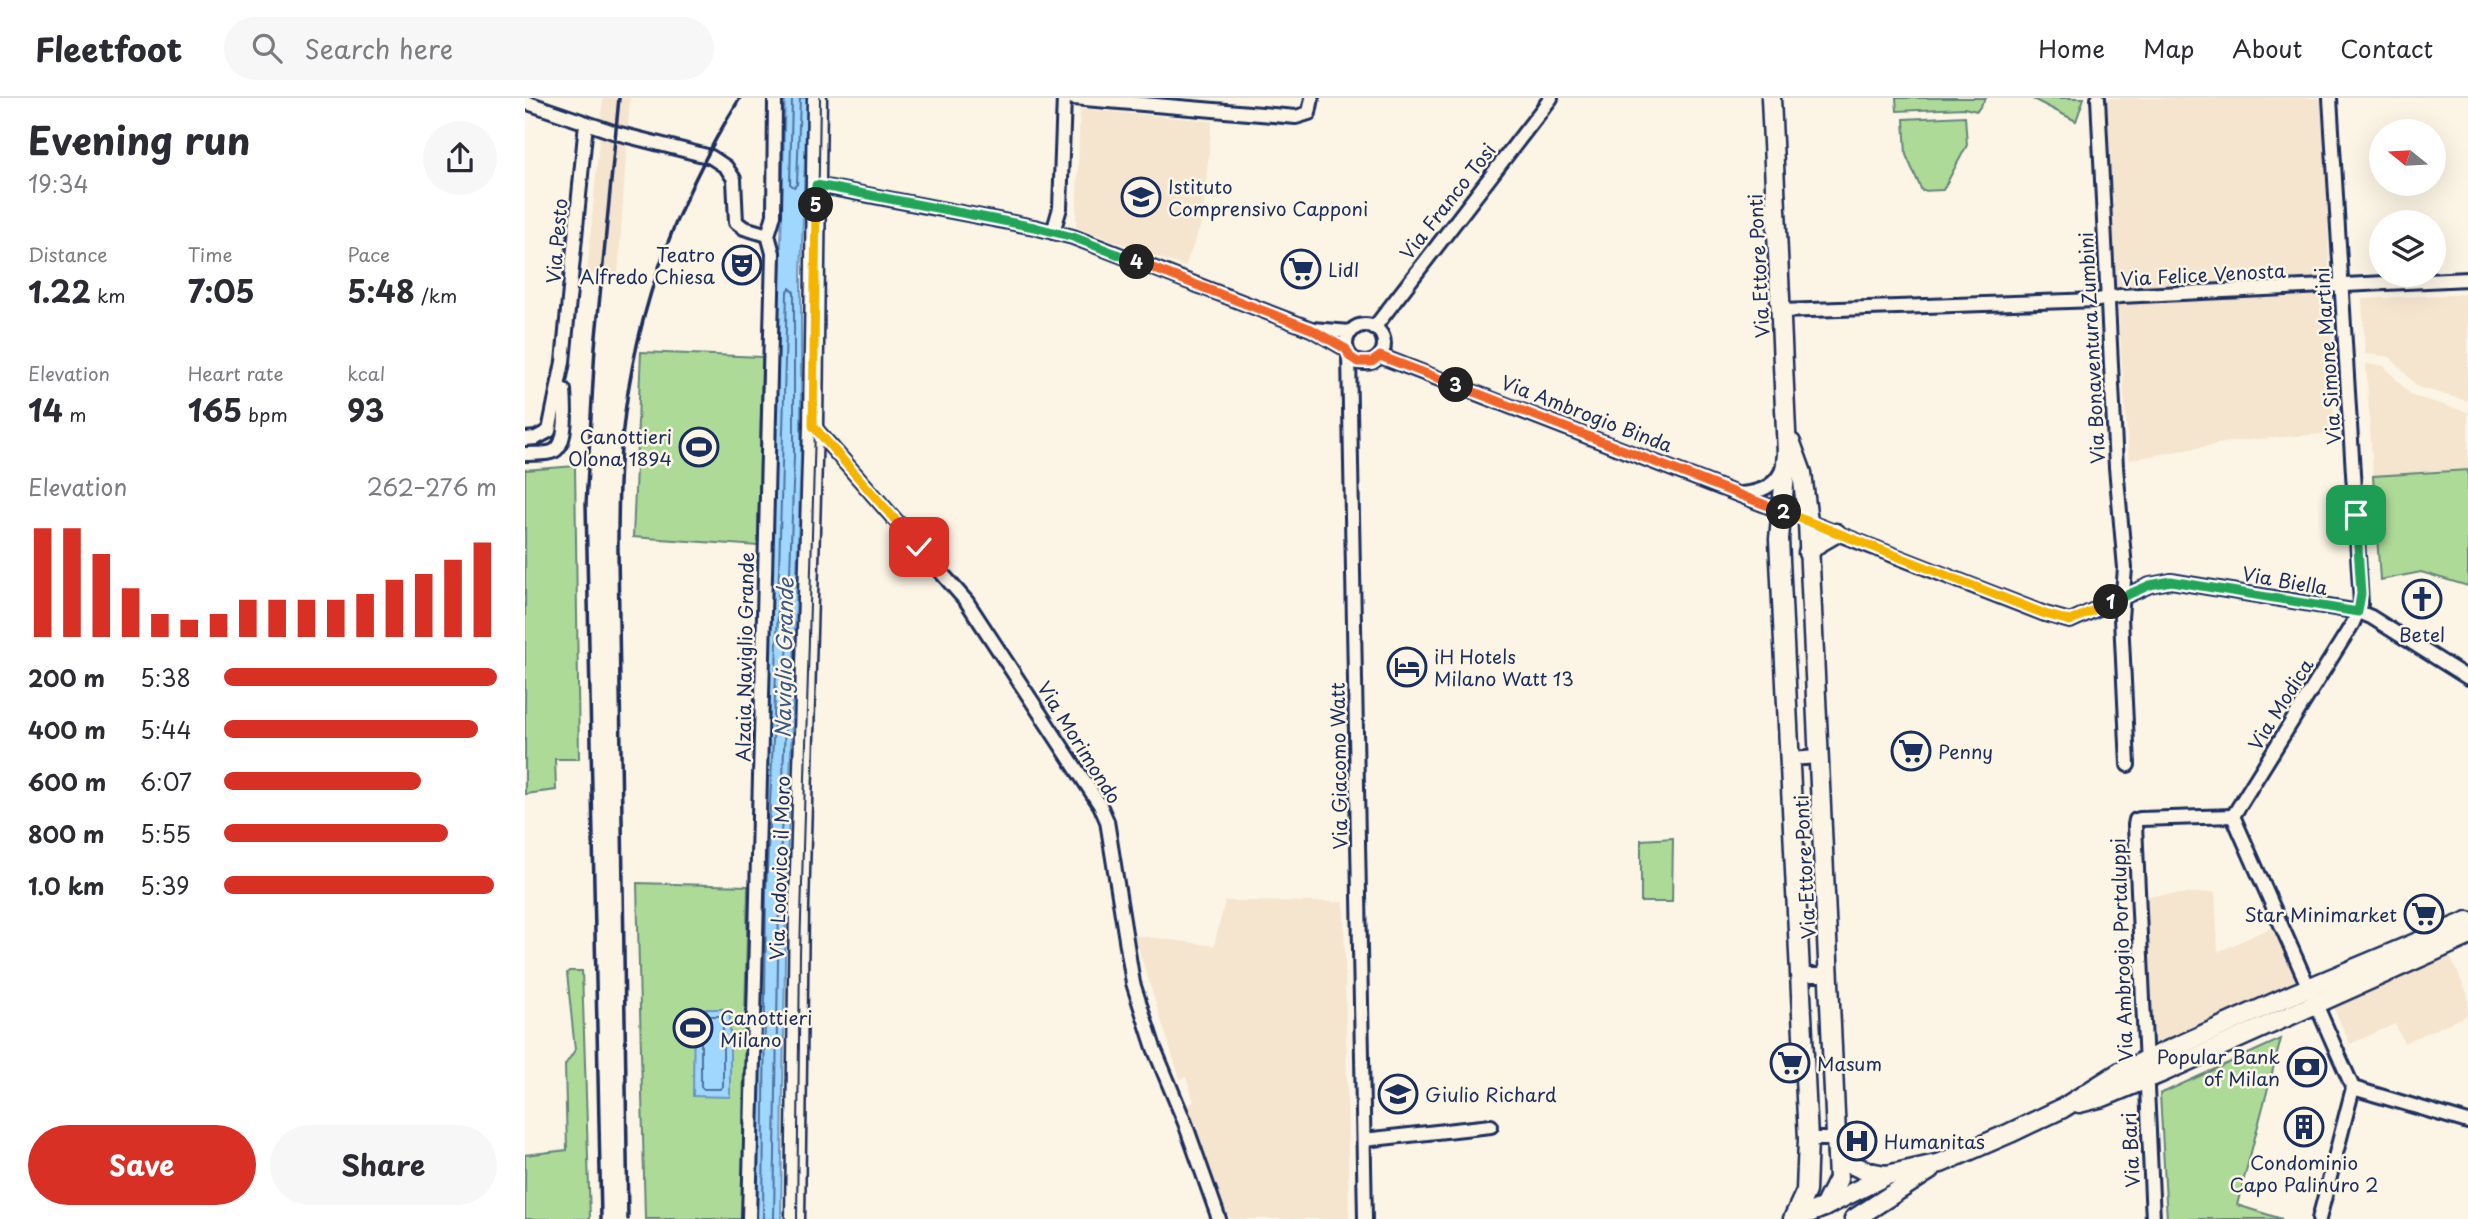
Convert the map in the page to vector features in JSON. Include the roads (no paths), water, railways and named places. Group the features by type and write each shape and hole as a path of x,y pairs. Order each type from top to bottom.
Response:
{"street":[{"name":"Alzaia Naviglio Grande","path":"749,1219 773,253 768,235 774,215 775,98"},
{"name":"Via Lodovico il Moro","path":"795,1219 799,917 813,426 817,98"},
{"path":"1053,232 1060,208 1064,98"},
{"path":"1073,98 1296,117 1309,113 1312,98"},
{"name":"Via Franco Tosi","path":"1374,328 1551,98"},
{"name":"Via Ettore Ponti","path":"1771,98 1787,453 1779,540 1808,1139 1806,1191 1793,1219"},
{"name":"Via Bonaventura Zumbini","path":"2098,98 2116,467 2125,568 2123,596"},
{"name":"Via Simone Martini","path":"2330,98 2361,594 2358,612"},
{"path":"525,102 586,123 711,157 726,167 734,179 736,222 744,228 768,235"},
{"name":"Via Pesto","path":"525,454 551,453 557,450 563,434 563,362 586,123"},
{"path":"816,185 1073,237 1311,329 1347,352 1354,360 1372,362 1380,356 1383,341 1374,328 1361,326 1350,332 1311,329"},
{"name":"Via Felice Venosta","path":"1781,311 2108,300 2120,296 2468,279"},
{"path":"1347,352 1346,340 1350,332"},
{"name":"Via Giacomo Watt","path":"1347,352 1351,392 1365,1219"},
{"name":"Via Ambrogio Binda","path":"1380,356 2045,614 2070,621 2123,596"},
{"name":"Via Pesto","path":"525,439 536,438 549,431 563,362"},
{"name":"Via Giacomo Watt","path":"1351,392 1362,363"},
{"name":"Via Morimondo","path":"813,426 967,602 1100,805 1107,821 1133,983 1154,1048 1185,1123 1219,1219"},
{"name":"Via Ettore Ponti","path":"1786,432 1802,473 1808,522 1838,1179 1825,1213"},
{"path":"1740,494 1759,492 1776,481 1787,453"},
{"path":"1808,553 1836,533"},
{"name":"Via Biella","path":"2123,596 2150,585 2171,581 2358,612 2467,674"},
{"path":"2123,596 2121,618 2128,765"},
{"name":"Via Modica","path":"2233,816 2358,612"},
{"path":"1790,759 1819,757"},
{"path":"2233,816 2353,1088 2319,1219"},
{"name":"Via Ambrogio Portaluppi","path":"2145,1070 2134,831 2136,820 2233,816"},
{"path":"1854,1219 1941,1163 2063,1108 2103,1097 2145,1070 2311,996 2468,920"},
{"path":"2311,996 2468,936"},
{"path":"1800,975 1830,975"},
{"name":"Via Bari","path":"2145,1070 2153,1219"},
{"path":"2353,1088 2468,1122"},
{"path":"1364,1140 1491,1126"},
{"path":"1808,1139 1836,1146 1855,1167 1870,1173 1887,1175"},
{"path":"1793,1219 1825,1213 1887,1175 1941,1163"}],"water":[{"name":"Naviglio Grande","path":"785,98 807,98 801,275 801,456 786,898 781,1219 756,1219 759,892 769,674"},
{"path":"694,1009 730,1009 730,1097 693,1096"}],"tram line":[{"path":"797,1219 800,953 815,429 820,98"}],"railway":[{"path":"601,1219 586,504 595,347 619,98"},
{"path":"628,1219 618,551 622,438 636,348 661,262 696,178 740,98"}],"place":[{"name":"Istituto Comprensivo Capponi","path":"1141,197"},
{"name":"Teatro Alfredo Chiesa","path":"742,265"},
{"name":"Lidl","path":"1301,269"},
{"name":"Canottieri Olona 1894","path":"699,447"},
{"name":"Betel","path":"2422,599"},
{"name":"iH Hotels Milano Watt 13","path":"1407,667"},
{"name":"Penny","path":"1911,751"},
{"name":"Star Minimarket","path":"2424,914"},
{"name":"Canottieri Milano","path":"693,1028"},
{"name":"Masum","path":"1790,1063"},
{"name":"Popular Bank of Milan","path":"2307,1067"},
{"name":"Giulio Richard","path":"1398,1094"},
{"name":"Condominio Capo Palinuro 2","path":"2304,1127"},
{"name":"Humanitas","path":"1857,1141"}]}
